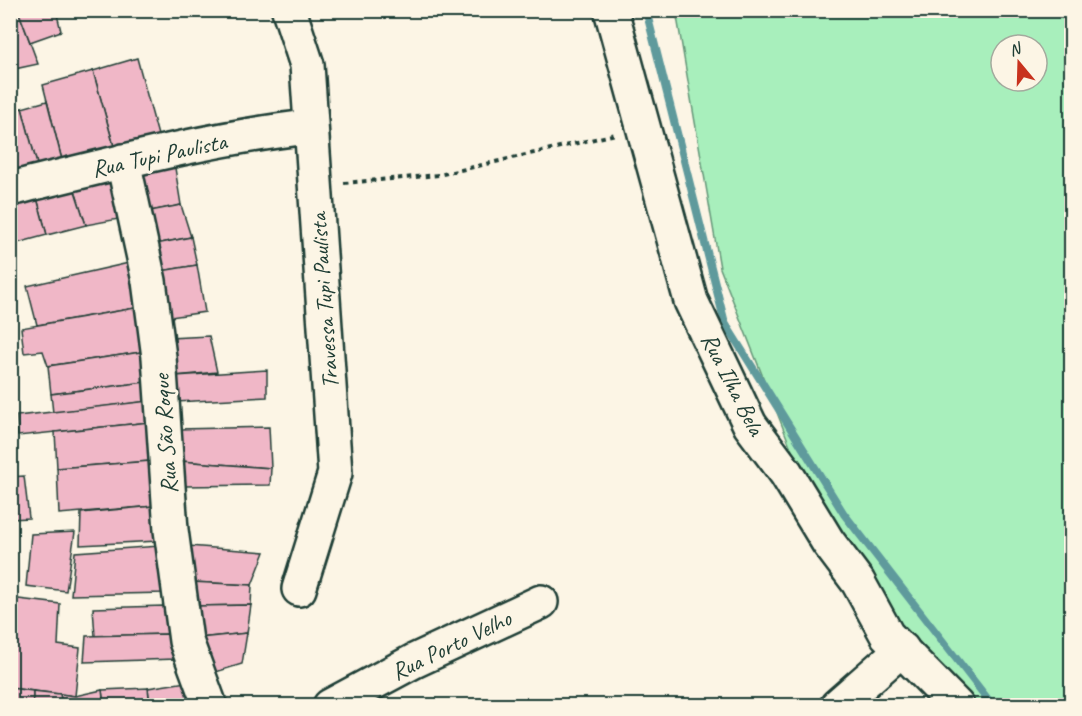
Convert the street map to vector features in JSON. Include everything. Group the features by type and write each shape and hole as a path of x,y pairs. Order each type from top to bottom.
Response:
{"street":[{"name":"Travessa Tupi Paulista","path":"289,10 307,65 309,127 316,186 335,473 298,590"},
{"name":"Rua Ilha Bela","path":"611,10 691,301 750,425 786,472 828,542 858,582 887,635 957,705"},
{"name":"Rua Tupi Paulista","path":"10,189 123,161 270,131 309,127"},
{"name":"Rua São Roque","path":"123,161 149,281 159,357 171,530 186,641 210,705"},
{"name":"Rua Porto Velho","path":"330,705 414,662 542,602"},
{"path":"837,705 902,649"}],"path":[{"path":"316,186 439,175 580,141 643,129"}],"green space":[{"path":"676,11 1071,11 1071,705 959,705 828,542 720,268"}],"building":[{"path":"10,10 18,10 38,64 10,70"},
{"path":"18,10 56,10 61,31 30,42"},
{"path":"137,58 159,139 115,150 93,71"},
{"path":"93,71 115,150 63,164 43,85"},
{"path":"47,101 63,164 39,172 22,108"},
{"path":"22,108 39,172 12,178 10,110"},
{"path":"174,162 181,205 145,212 135,172"},
{"path":"110,176 124,218 86,225 74,188"},
{"path":"74,188 86,225 47,235 37,198"},
{"path":"37,198 47,235 10,245 10,206"},
{"path":"181,205 191,237 151,245 145,212"},
{"path":"191,237 197,265 155,272 151,245"},
{"path":"129,263 135,308 37,325 27,286"},
{"path":"197,265 205,312 164,318 155,272"},
{"path":"135,308 141,352 48,366 43,351 24,353 21,328"},
{"path":"209,336 217,372 175,376 169,338"},
{"path":"141,352 146,382 51,394 48,366"},
{"path":"267,370 267,397 176,402 175,376"},
{"path":"146,382 149,401 53,413 51,394"},
{"path":"149,401 150,422 18,436 17,416"},
{"path":"150,422 151,461 57,468 55,432"},
{"path":"269,427 271,468 180,461 178,429"},
{"path":"151,461 154,506 59,514 57,468"},
{"path":"180,461 271,468 270,485 184,486"},
{"path":"24,476 29,518 10,519 10,477"},
{"path":"154,506 158,541 80,545 81,513"},
{"path":"75,532 66,591 26,586 31,534"},
{"path":"160,546 165,593 71,595 75,552"},
{"path":"188,546 265,552 252,585 191,582"},
{"path":"191,582 252,585 251,605 195,606"},
{"path":"10,598 60,604 58,645 80,648 75,696 10,688"},
{"path":"251,605 247,633 199,638 195,606"},
{"path":"164,606 168,634 95,636 93,608"},
{"path":"247,633 242,664 209,674 199,638"},
{"path":"168,634 176,659 84,662 86,636"},
{"path":"186,682 191,706 150,706 148,688"},
{"path":"10,688 33,691 33,706 10,706"},
{"path":"148,688 150,706 104,706 102,690"},
{"path":"102,690 104,706 62,706 60,694 75,696"},
{"path":"33,691 60,694 62,706 33,706"}],"waterway":[{"path":"646,10 725,323 844,514 993,706"}]}
